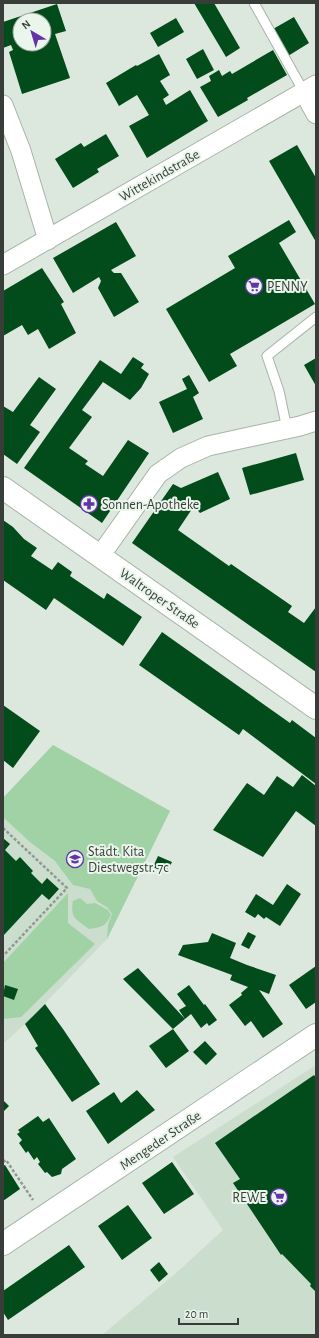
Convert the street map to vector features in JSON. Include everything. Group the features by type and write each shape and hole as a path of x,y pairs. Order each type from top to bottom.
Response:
{"main road":[{"name":"Waltroper Straße","path":"3,488 316,708"},
{"name":"Mengeder Straße","path":"3,1244 316,1034"}],"street":[{"path":"310,88 316,114"},
{"name":"Wittekindstraße","path":"3,265 310,88"},
{"path":"3,105 21,152 48,240"},
{"path":"100,556 158,474 181,458 208,446 300,426 316,420"}],"lane":[{"path":"254,3 310,88"},
{"path":"287,429 279,391 267,356 316,317"}],"path":[{"path":"3,828 67,888 3,956"},
{"path":"3,1162 6,1160 45,1216"}],"shaded area":[{"name":"Städt. Kita Diestwegstr. 7c","path":"53,745 170,811 107,939 25,1024 3,1044 3,798"},
{"path":"316,1065 316,1335 102,1335 175,1274 223,1230 173,1157"}],"green space":[{"path":"53,745 170,811 107,939 108,925 112,914 108,908 97,901 90,889 73,885 55,861 30,842 3,817 3,798"},
{"path":"68,893 68,923 95,944 21,1017 3,1019 3,963"},
{"path":"80,898 87,904 95,903 108,910 111,915 107,922 100,927 89,929 77,920 73,915 72,907 73,901"}],"building":[{"path":"194,3 214,3 240,48 226,57"},
{"path":"57,4 66,31 55,34 70,78 22,94 9,52 12,50 12,52 52,52 52,12 33,12"},
{"path":"294,17 309,43 288,56 273,29"},
{"path":"176,18 184,32 158,47 150,33"},
{"path":"12,19 12,48 11,45 3,48 3,22"},
{"path":"203,49 214,70 197,79 186,59"},
{"path":"273,50 287,75 218,117 200,87 211,81 209,76 219,70 222,76 230,71 232,74"},
{"path":"159,54 170,75 160,81 169,95 163,99 166,105 190,90 208,121 147,158 129,126 149,115 137,95 119,106 106,83 136,65 137,66"},
{"path":"106,134 119,156 97,169 99,172 73,188 55,159 81,143 84,147"},
{"path":"297,145 316,178 316,242 269,161"},
{"name":"PENNY","path":"289,220 296,232 279,243 315,304 230,354 237,366 209,382 166,309 235,268 228,256"},
{"path":"116,222 136,256 111,270 114,273 121,273 139,302 114,317 98,288 101,281 99,277 73,293 53,258"},
{"path":"42,268 64,302 61,304 76,333 49,349 38,329 28,335 22,325 3,336 3,291"},
{"path":"133,357 144,364 141,368 149,374 141,388 130,400 103,382 82,410 92,417 69,448 88,461 85,464 103,476 128,440 149,453 102,523 24,468 100,360 121,374"},
{"path":"316,358 316,386 304,365"},
{"path":"189,375 199,393 193,397 203,419 173,433 159,402 187,389 182,379"},
{"path":"39,377 56,389 30,425 40,432 17,464 3,454 3,406 13,412"},
{"path":"296,453 304,480 250,495 242,468"},
{"path":"218,472 230,499 200,513 194,506 178,530 229,566 231,564 292,606 288,612 304,623 316,607 316,672 132,543 173,484 181,488"},
{"path":"3,520 13,527 24,539 37,548 31,556 52,570 58,562 72,572 70,576 104,599 107,593 142,617 123,646 54,598 46,610 3,580"},
{"path":"162,632 290,723 292,720 316,738 316,784 243,729 239,735 139,665"},
{"path":"3,705 40,731 13,768 3,760"},
{"path":"302,775 316,786 316,826 296,811 263,857 213,830 247,783 264,795 277,776 293,787"},
{"path":"3,838 10,844 5,850 16,861 20,857 33,871 31,873 42,884 47,878 59,889 49,900 42,894 3,936"},
{"path":"158,856 172,862 166,873 153,867"},
{"path":"287,884 301,894 280,926 266,917 264,919 258,914 255,918 245,912 256,894 273,905"},
{"path":"248,932 256,936 249,949 241,945"},
{"path":"212,933 236,943 230,958 276,975 269,994 259,990 283,1024 263,1038 251,1021 245,1026 229,1005 242,995 241,993 248,987 230,980 232,975 178,955 183,945 208,942"},
{"path":"316,966 316,1002 306,1009 289,985"},
{"path":"138,968 185,1019 173,1029 123,979"},
{"path":"5,985 18,989 14,1000 3,996"},
{"path":"189,985 217,1020 209,1026 207,1023 201,1028 191,1014 185,1019 179,1010 186,1006 177,994"},
{"path":"45,1004 100,1084 72,1102 35,1048 38,1046 25,1024"},
{"path":"173,1029 189,1051 166,1068 149,1046"},
{"path":"205,1041 217,1054 206,1065 193,1052"},
{"name":"REWE","path":"314,1075 316,1078 316,1292 310,1286 311,1284 282,1254 281,1255 233,1183 240,1179 215,1143"},
{"path":"137,1090 155,1110 108,1144 86,1111 114,1092 121,1103"},
{"path":"3,1100 9,1106 3,1112"},
{"path":"38,1116 43,1122 49,1118 76,1159 62,1169 61,1174 52,1177 47,1172 45,1173 38,1164 40,1162 37,1157 34,1160 28,1151 26,1153 19,1143 22,1140 17,1134 20,1132 18,1130"},
{"path":"172,1162 194,1194 164,1214 142,1183"},
{"path":"5,1165 20,1189 3,1201 3,1166"},
{"path":"128,1205 152,1238 122,1260 98,1226"},
{"path":"69,1245 85,1267 8,1320 3,1312 3,1291"},
{"path":"159,1262 168,1274 159,1282 150,1270"}],"place":[{"name":"PENNY","path":"254,286"},
{"name":"Sonnen-Apotheke","path":"89,504"},
{"name":"Städt. Kita Diestwegstr. 7c","path":"75,859"},
{"name":"REWE","path":"279,1197"}]}
